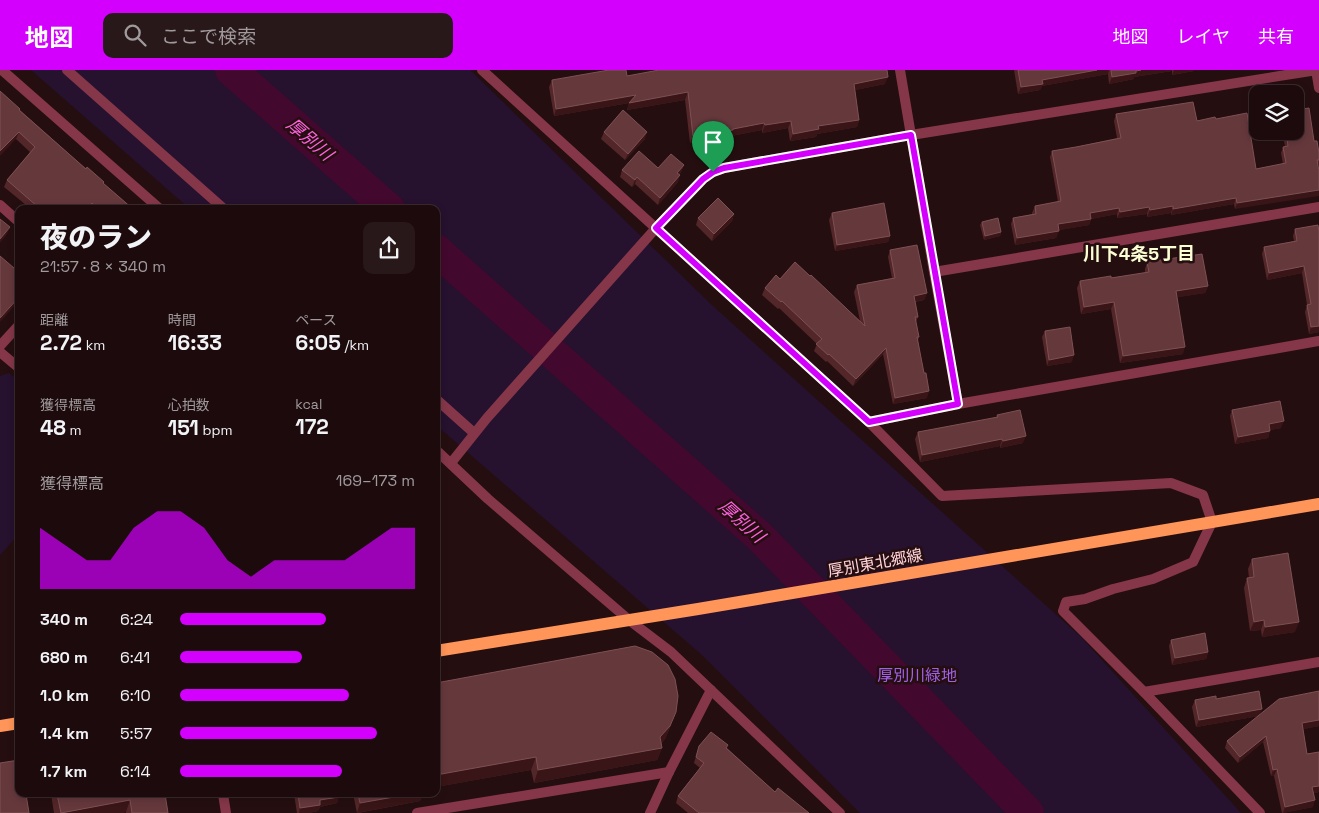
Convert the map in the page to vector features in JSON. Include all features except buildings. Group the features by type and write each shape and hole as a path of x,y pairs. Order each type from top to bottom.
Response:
{"main road":[{"name":"厚別東北郷線","path":"440,650 698,609 1319,504"},
{"path":"0,726 15,724"}],"street":[{"path":"2,70 155,205"},
{"path":"67,70 219,205"},
{"path":"482,70 869,422 942,496 1171,483 1203,495 1212,522 1193,562 1153,580 1112,589 1085,599 1066,602 1063,611 1260,813"},
{"path":"900,70 958,404"},
{"path":"451,463 487,418 656,228 703,179 713,172 724,168 911,135 1316,70 1319,88"},
{"path":"0,205 15,218"},
{"path":"934,272 1319,207"},
{"path":"0,346 15,329"},
{"path":"869,422 958,404 1319,341"},
{"path":"0,352 15,365"},
{"path":"440,403 474,433"},
{"path":"440,453 488,499 629,620 670,652 840,813"},
{"path":"1144,692 1319,662"},
{"path":"655,811 668,772 711,690"},
{"path":"417,813 668,772"},
{"path":"223,797 226,813"}],"green space":[{"name":"厚別川緑地","path":"31,70 470,70 714,307 1081,637 1241,813 860,813 702,655 440,428 440,205 185,205"},
{"path":"9,373 15,378 15,538 0,555 0,376"}],"waterway":[{"name":"厚別川","path":"231,70 384,205"},
{"name":"厚別川","path":"440,254 759,536 1028,813"}],"district":[{"name":"川下4条5丁目","path":"1139,253"}],"route":[{"path":"911,135 958,404 869,422 656,228 703,179 713,172 724,168 911,135"}]}
